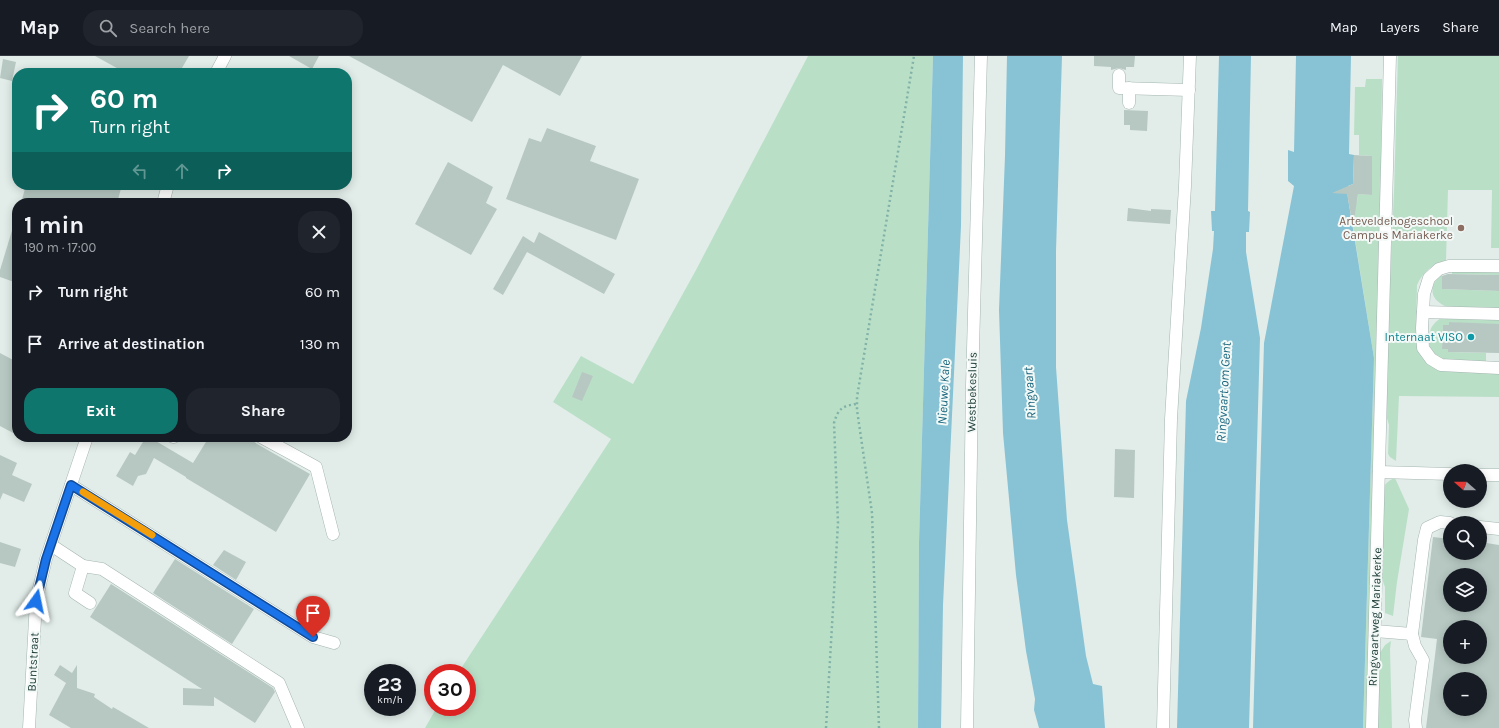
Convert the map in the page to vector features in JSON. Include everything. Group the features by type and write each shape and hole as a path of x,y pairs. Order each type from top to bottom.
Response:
{"street":[{"path":"219,68 225,56"},
{"name":"Westbekesluis","path":"967,728 972,378 981,56"},
{"path":"1163,728 1171,419 1190,56"},
{"name":"Ringvaartweg Mariakerke","path":"1372,728 1390,56"},
{"path":"1119,75 1119,88 1189,90"},
{"path":"1129,88 1129,103"},
{"path":"1499,266 1449,266 1439,269 1429,278 1424,294 1423,312 1423,348 1431,359 1441,365 1499,368"},
{"path":"1423,312 1499,314"},
{"name":"Buntstraat","path":"29,728 36,601 38,589 85,442"},
{"path":"269,442 316,467 333,534"},
{"path":"1379,472 1443,474"},
{"path":"1487,475 1499,475"},
{"path":"71,485 313,637 334,642"},
{"path":"1416,728 1415,720 1423,660 1415,646 1412,634 1424,540 1427,528 1440,522 1443,522"},
{"path":"1487,528 1499,529"},
{"path":"51,545 83,566 102,569 280,683 298,728"},
{"path":"83,566 75,593 90,603"},
{"path":"1375,631 1412,634"}],"path":[{"path":"879,728 872,513 856,404 914,56"},
{"path":"826,728 838,523 834,423 837,413 841,409 856,404"}],"green space":[{"path":"808,56 933,56 919,543 918,728 425,728 432,716 476,716 476,664 464,664 611,439 553,402 581,356 633,384 696,270"},
{"path":"1398,56 1499,56 1499,248 1491,248 1492,190 1448,190 1446,261 1436,264 1428,269 1417,285 1416,341 1418,350 1423,357 1499,372 1499,397 1399,396 1396,461 1388,454 1389,425 1384,408 1394,192"},
{"path":"1366,79 1382,79 1379,338 1367,728 1363,728 1374,358 1349,202 1357,202 1358,194 1372,195 1372,156 1359,155 1359,135 1354,135 1355,87 1365,87"},
{"path":"1452,271 1499,273 1499,275 1452,274"},
{"path":"1442,274 1442,289 1499,291 1499,309 1447,307 1440,303 1433,295 1432,290 1436,280"},
{"path":"1443,317 1499,318 1499,327 1449,322 1449,325 1443,325 1442,349 1448,349 1448,352 1486,353 1486,362 1449,361 1440,358 1434,353 1430,346 1430,330 1438,320"},
{"path":"1395,478 1409,509 1393,616 1385,613 1385,587 1382,579 1383,488 1388,482"},
{"path":"1391,641 1392,728 1377,728 1378,656 1385,645"}],"water":[{"name":"Nieuwe Kale","path":"933,56 963,56 961,226 943,605 941,728 918,728 919,543"},
{"name":"Ringvaart","path":"1007,56 1062,56 1056,251 1056,367 1067,520 1086,656 1093,684 1102,686 1105,728 1039,728 1034,710 1035,699 1026,651 1016,575 1003,433 999,310"},
{"name":"Ringvaart om Gent","path":"1219,56 1251,56 1248,211 1250,212 1249,232 1246,232 1246,252 1260,338 1249,728 1177,728 1186,401 1201,328 1213,249 1214,231 1212,231 1211,211 1215,211"},
{"path":"1296,56 1351,56 1349,154 1354,155 1353,184 1348,186 1347,192 1374,358 1363,728 1253,728 1264,343 1294,186 1288,181 1288,150 1294,152"}],"building":[{"path":"95,56 189,56 182,68 117,68"},
{"path":"289,56 319,56 313,68"},
{"path":"349,56 582,56 560,96 503,65 472,122"},
{"path":"1094,56 1135,56 1134,67 1126,67 1126,70 1119,68 1111,70 1111,67 1094,66"},
{"path":"3,59 16,62 15,68 12,68 12,81 0,78"},
{"path":"1124,110 1148,111 1147,131 1130,130 1130,125 1124,125"},
{"path":"547,128 596,146 590,161 639,179 616,240 506,199 529,138 541,142"},
{"path":"1354,155 1372,156 1372,195 1358,194 1354,220 1352,220 1347,194 1332,193 1353,184"},
{"path":"448,162 493,187 486,203 497,209 471,255 415,224"},
{"path":"25,190 121,190 118,198 22,198"},
{"path":"1128,208 1151,211 1151,209 1171,210 1170,224 1127,221"},
{"path":"12,231 12,281 0,277 0,270"},
{"path":"539,232 615,274 604,294 527,252 503,295 493,289 523,236 534,243"},
{"path":"1448,274 1499,275 1499,291 1442,289 1442,276"},
{"name":"Internaat VISO","path":"1449,322 1499,324 1499,353 1448,352 1448,349 1442,349 1443,325 1449,325"},
{"path":"0,353 12,359 12,432 0,426"},
{"path":"582,372 593,376 582,401 572,397"},
{"path":"143,442 157,442 193,463 206,442 255,442 310,474 276,532 154,458 146,474 138,476 133,486 116,476 130,452 135,455"},
{"path":"1115,449 1135,450 1134,498 1114,497"},
{"path":"0,455 17,463 12,475 32,484 24,502 3,493 0,500"},
{"path":"1433,537 1443,538 1443,560 1487,560 1487,543 1499,545 1499,728 1426,728 1437,639 1421,637"},
{"path":"0,542 21,549 15,567 0,563"},
{"path":"224,550 246,562 236,580 213,565"},
{"path":"175,559 254,609 232,644 153,593"},
{"path":"111,584 273,688 275,692 255,723 214,697 214,706 183,705 183,688 202,689 90,617"},
{"path":"60,665 72,673 77,665 77,688 95,694 94,697 112,709 113,707 149,728 71,728 49,715 66,683 54,675"}],"slow traffic":[{"path":"83,492 152,535"}],"place":[{"name":"Arteveldehogeschool Campus Mariakerke","path":"1461,228"},
{"name":"Internaat VISO","path":"1471,337"}],"route":[{"path":"36,601 46,559 71,485 313,637"}]}
